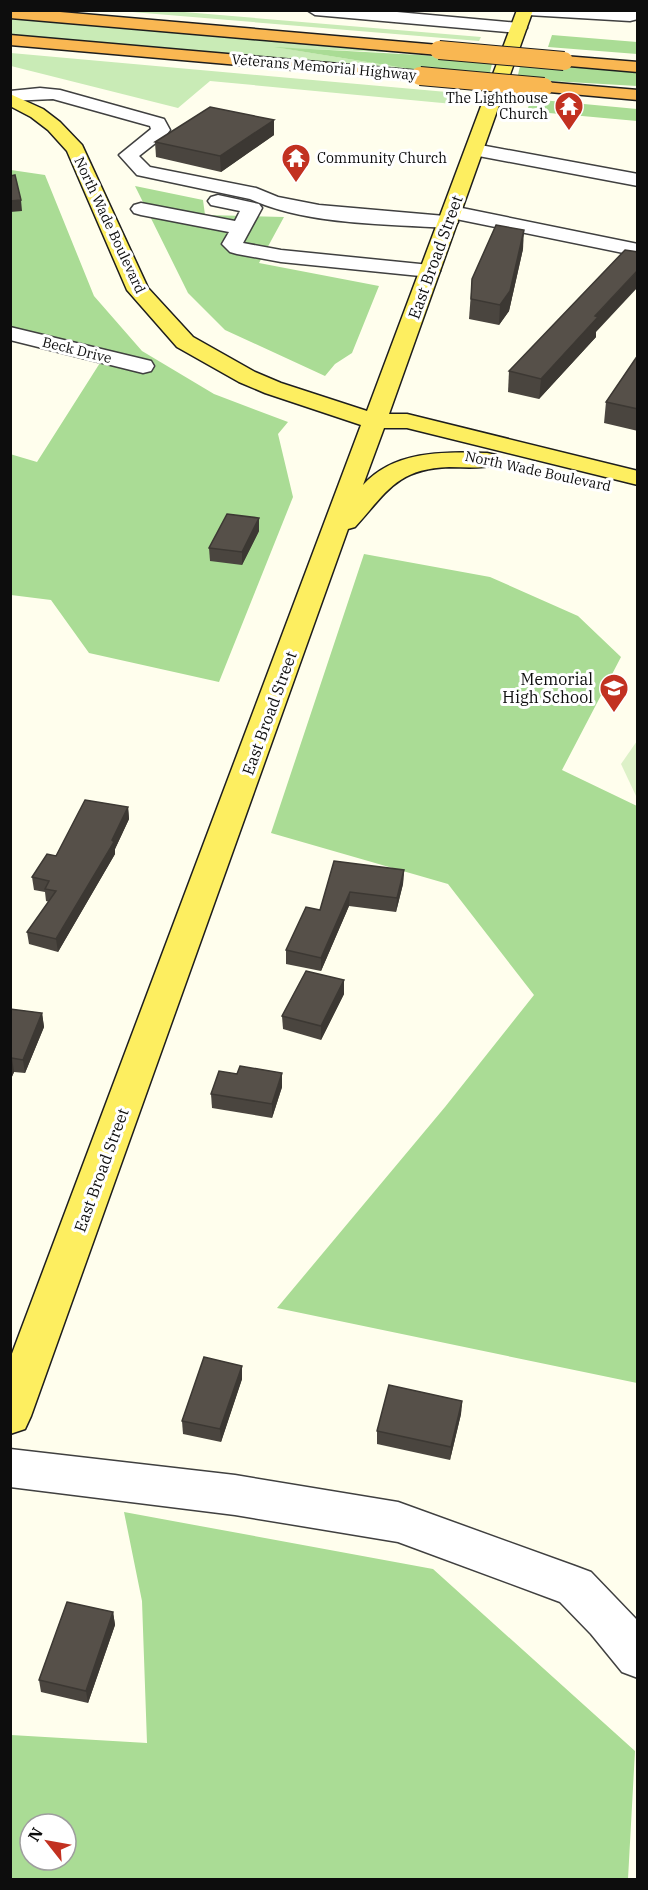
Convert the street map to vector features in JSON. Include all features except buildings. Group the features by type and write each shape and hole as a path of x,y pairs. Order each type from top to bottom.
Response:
{"highway":[{"name":"Veterans Memorial Highway","path":"10,13 638,67"},
{"name":"Veterans Memorial Highway","path":"10,40 638,95"}],"main road":[{"name":"East Broad Street","path":"10,1416 524,16"},
{"name":"North Wade Boulevard","path":"10,98 37,113 54,126 75,149 138,290 185,342 247,377 374,422 407,421 638,478"},
{"name":"North Wade Boulevard","path":"374,422 390,436 487,460 638,492"},
{"path":"332,536 360,508 375,487 386,477 402,468 421,462 487,460"}],"street":[{"path":"315,10 524,16 623,16 634,15 635,10"},
{"path":"10,98 40,93 54,94 158,123 161,130 128,155"},
{"path":"138,116 120,132 128,155 144,171 143,186 258,204 316,210 450,217 638,250"},
{"path":"475,150 638,180"},
{"path":"258,204 232,244 237,248 281,256 430,271"},
{"path":"141,209 242,228"},
{"name":"Beck Drive","path":"10,333 143,366"},
{"path":"10,1468 235,1496 398,1522 574,1587 607,1619 638,1656"}],"green space":[{"path":"120,11 172,11 481,37 479,41"},
{"path":"10,17 437,54 281,48 423,71 11,35"},
{"path":"552,35 637,42 637,54 548,47"},
{"path":"274,47 493,59 489,77 423,71"},
{"path":"11,53 458,93 453,104 210,81 178,108 11,66"},
{"path":"521,62 637,72 637,86 517,79"},
{"path":"531,99 637,109 637,121 527,111"},
{"path":"11,170 45,175 94,296 142,351 214,394 288,422 278,434 293,497 219,682 89,653 51,600 11,595 10,454 37,462 105,355 11,331"},
{"path":"135,186 203,200 205,215 284,217 259,263 379,286 352,353 335,364 325,376 225,330 188,293"},
{"path":"364,554 490,577 578,616 621,657 562,770 637,806 637,1383 277,1308 445,1107 534,995 448,884 271,833"},
{"path":"637,741 637,798 621,764"},
{"path":"124,1512 433,1569 635,1751 628,1879 11,1879 11,1735 147,1743 142,1601"}],"place":[{"name":"The Lighthouse Church","path":"569,132"},
{"name":"Community Church","path":"296,184"},
{"name":"Memorial High School","path":"614,714"}]}
